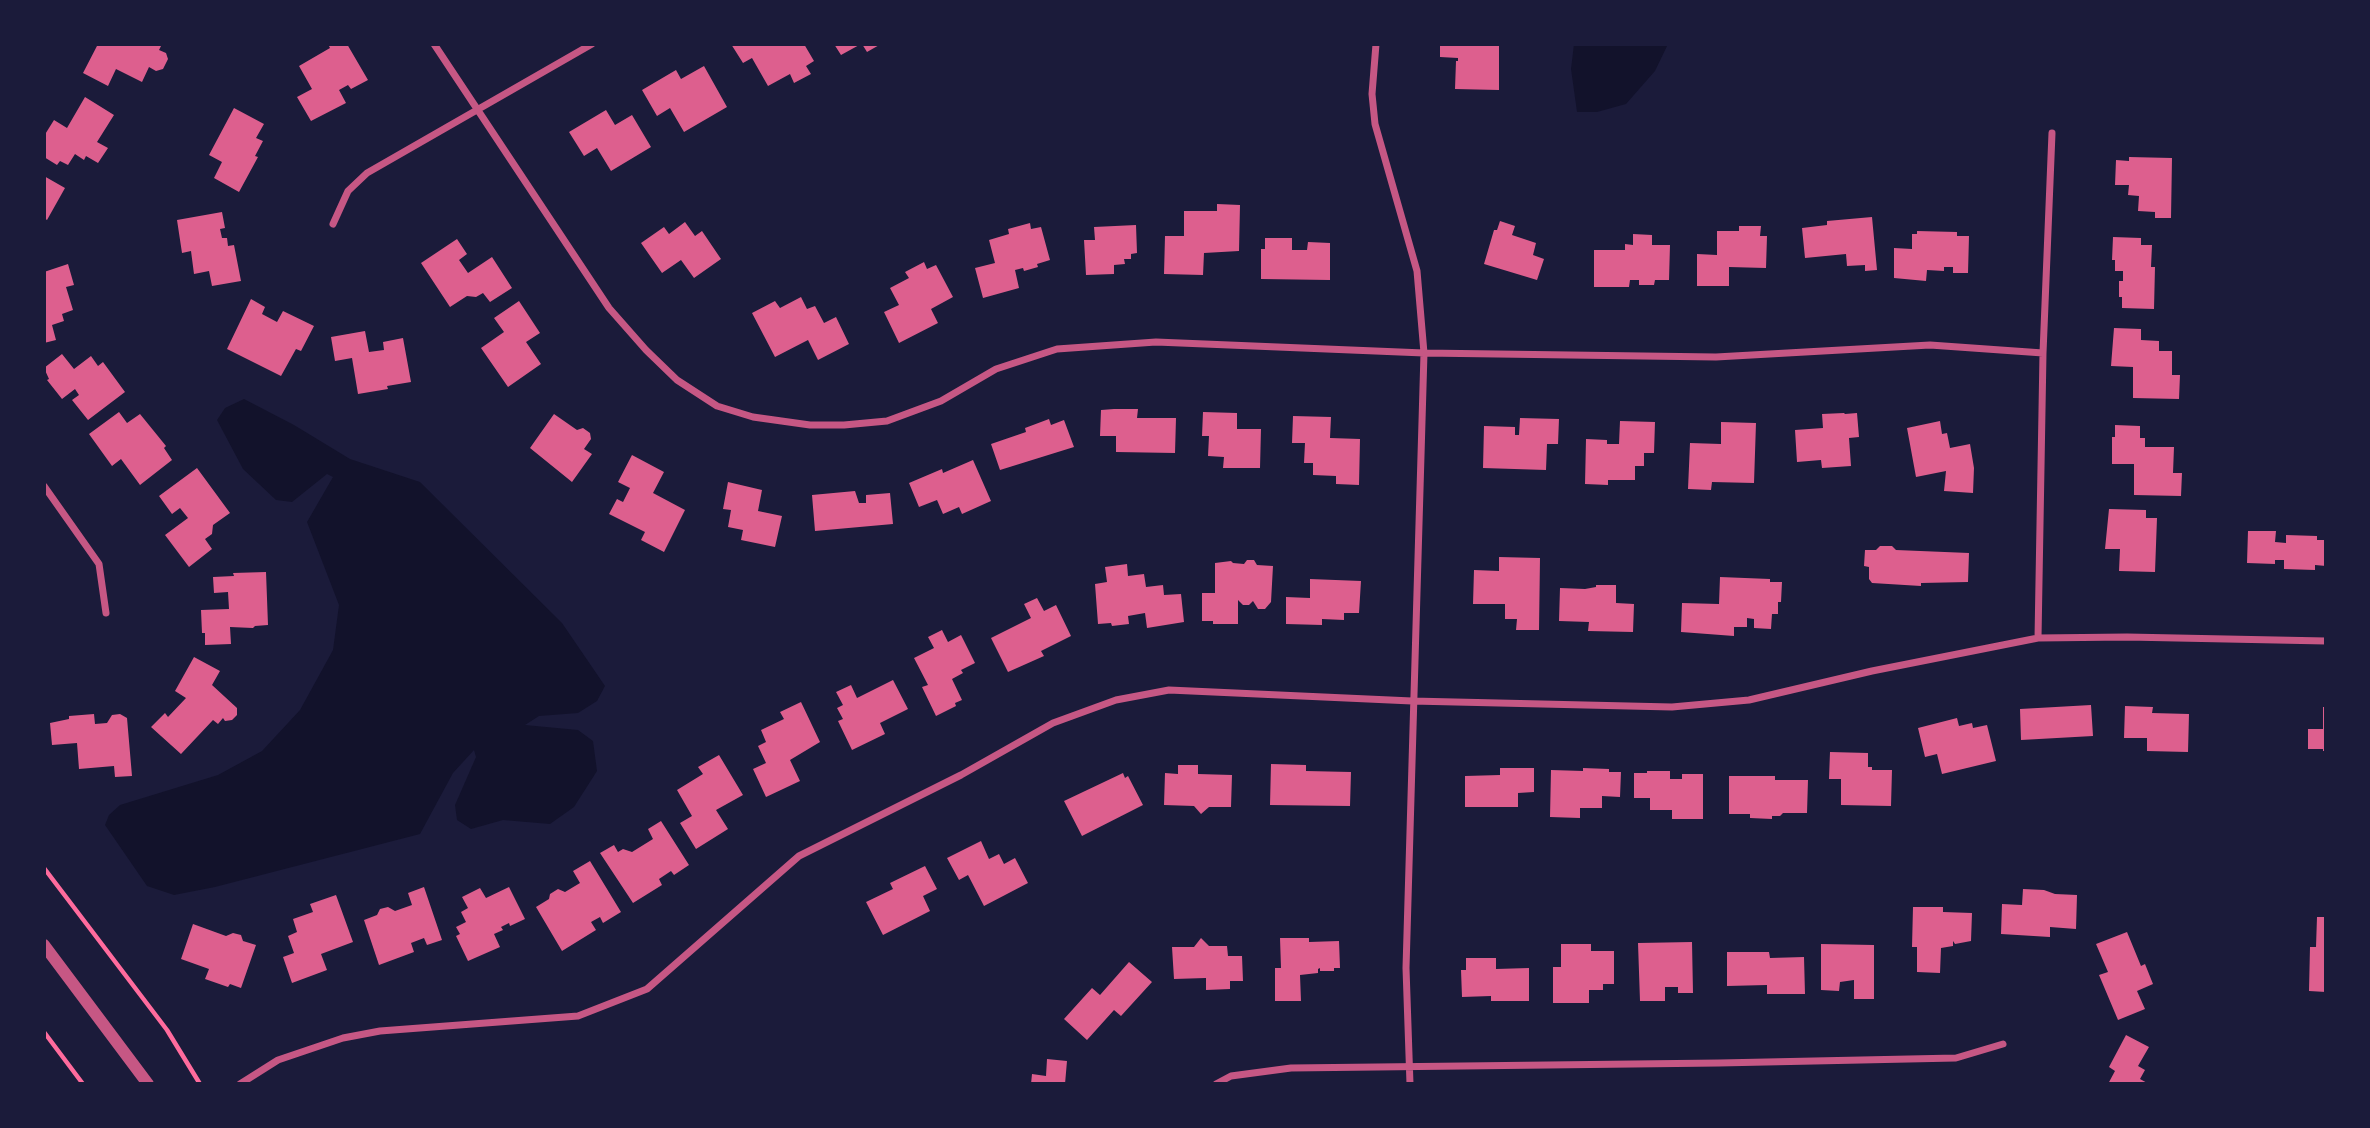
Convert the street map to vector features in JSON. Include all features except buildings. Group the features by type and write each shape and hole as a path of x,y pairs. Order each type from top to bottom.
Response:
{"street":[{"path":"434,44 609,308 677,380 717,406 753,417 810,425 887,421 941,401 996,369 1057,349 1156,342 1424,353 1716,357 1930,345 2043,353"},
{"path":"333,223 348,191 367,173 593,44"},
{"path":"1376,44 1372,94 1375,124 1417,271 1424,353 1406,968 1410,1084"},
{"path":"2038,638 2043,353 2052,133"},
{"path":"44,486 99,564 106,613"},
{"path":"240,1084 278,1060 343,1038 380,1031 578,1016 647,989 799,856 961,775 1053,723 1116,700 1169,690 1412,701 1672,707 1749,700 1872,671 2038,638 2326,641"},
{"path":"44,945 148,1084"},
{"path":"1216,1084 1231,1076 1291,1068 1956,1058 2003,1044"}],"path":[{"path":"44,868 167,1030 200,1084"},
{"path":"44,1032 83,1084"}],"shaded area":[{"path":"1574,44 1668,44 1655,71 1626,104 1597,112 1577,112 1571,69"},
{"path":"244,399 350,459 420,482 562,623 605,686 597,701 578,713 539,716 525,725 578,730 593,741 597,771 574,807 550,824 503,820 471,829 457,820 455,805 476,757 474,750 453,773 420,834 215,887 174,895 147,886 105,825 109,815 120,805 218,775 262,751 300,710 333,650 339,605 307,522 333,477 327,474 292,502 276,500 243,469 217,420 225,408"}]}
